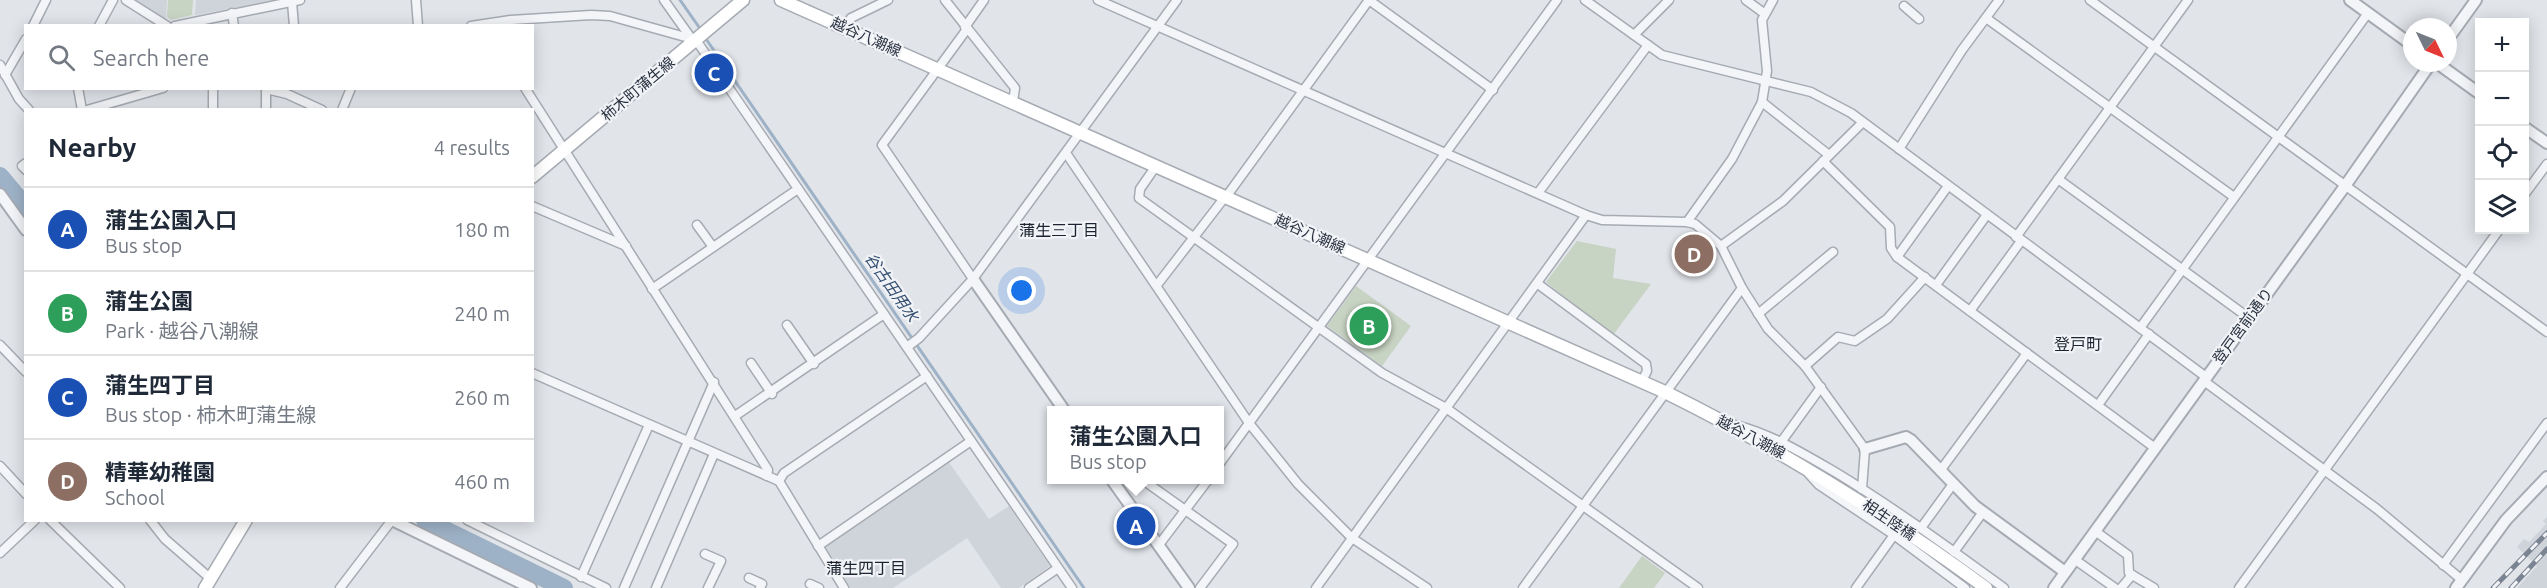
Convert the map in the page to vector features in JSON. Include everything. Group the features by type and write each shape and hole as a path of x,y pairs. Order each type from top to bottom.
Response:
{"main road":[{"name":"柿木町蒲生線","path":"534,175 693,39 743,0"},
{"name":"越谷八潮線","path":"781,0 1642,381 1778,446 1807,468 1832,482"},
{"name":"相生陸橋","path":"1832,482 1950,555"},
{"path":"210,585 245,522"},
{"path":"1950,555 1986,588"}],"street":[{"path":"34,24 46,0"},
{"path":"100,24 113,0"},
{"path":"126,0 164,24"},
{"path":"416,0 418,24"},
{"path":"664,0 908,347 1072,588"},
{"path":"844,28 851,18 888,0"},
{"path":"945,0 1015,88 1013,102"},
{"path":"984,0 938,69 882,145 1061,406"},
{"path":"1098,0 1586,215 1602,220 1687,222 1695,225 1721,246 1742,288 1770,332 1805,366 1865,449 1862,489"},
{"path":"908,347 973,279 1177,0"},
{"path":"1157,285 1225,197 1369,0 1493,90"},
{"path":"1224,457 1557,0"},
{"path":"1585,0 1662,55 1811,92 1863,122 1986,216 2149,334 2325,469 2443,565 2459,584 2506,520 2547,477"},
{"path":"1634,35 1669,0"},
{"path":"1746,0 1765,14"},
{"path":"1687,222 1732,159 1762,102 1767,80 1762,20 1773,0"},
{"path":"1899,149 2000,0"},
{"path":"2090,0 2547,332"},
{"path":"1970,311 2058,179 2188,0"},
{"path":"2350,0 2403,38"},
{"path":"2457,26 2476,0"},
{"path":"184,24 296,1 294,24"},
{"path":"1904,6 1919,18"},
{"path":"2140,328 2368,13"},
{"path":"232,14 234,24"},
{"path":"485,24 601,15 693,39"},
{"path":"1986,18 2234,197"},
{"path":"0,86 24,42"},
{"path":"1538,194 1648,45"},
{"path":"0,64 19,99 27,108"},
{"name":"登戸宮前通り","path":"2054,588 2425,72"},
{"path":"2449,72 2475,90"},
{"path":"78,90 82,108"},
{"path":"94,108 156,90"},
{"path":"213,90 213,108"},
{"path":"266,90 266,108"},
{"path":"270,90 287,94 318,108"},
{"path":"343,108 350,90"},
{"path":"526,90 652,289 714,382 768,470 767,476"},
{"path":"1762,102 1826,158 1890,227 1891,248 1897,257 2156,448"},
{"path":"1721,246 1783,201 1863,122"},
{"path":"2529,130 2547,143"},
{"path":"1066,153 1249,423 1298,484 1352,538 1427,588"},
{"path":"2529,188 2547,164"},
{"path":"1156,166 1140,189 1139,198 1382,373 1446,408 1698,588"},
{"path":"2058,179 2249,318"},
{"path":"1897,257 1948,186"},
{"path":"652,289 798,189"},
{"path":"2,200 24,228"},
{"path":"534,207 626,247"},
{"path":"1316,588 1586,215"},
{"path":"1936,285 1986,216"},
{"path":"698,225 713,247"},
{"path":"2239,588 2496,234"},
{"path":"1758,314 1833,252"},
{"path":"1805,366 1838,337 1855,341 1887,319 1925,278"},
{"path":"1538,284 1646,364 1647,371 1642,381"},
{"path":"1522,588 1742,288"},
{"path":"735,417 772,394 884,314"},
{"path":"787,325 814,364"},
{"path":"2098,405 2149,334"},
{"path":"0,345 24,368"},
{"path":"1940,471 2027,353"},
{"path":"751,363 772,394"},
{"path":"534,374 779,481 842,587"},
{"path":"779,481 784,473 927,376"},
{"path":"624,588 714,382"},
{"path":"1821,387 1778,446 1862,489 1921,528 1950,555 2004,588"},
{"path":"2443,565 2547,423"},
{"path":"581,577 649,425"},
{"path":"1865,449 1906,437 1983,512 2065,572"},
{"path":"818,546 971,441"},
{"path":"656,588 714,454"},
{"path":"0,466 24,492"},
{"path":"1807,468 1810,476 1819,486 1894,535 1965,588"},
{"path":"1117,484 1189,588"},
{"path":"1149,484 1233,543 1200,588"},
{"path":"1158,546 1205,484"},
{"path":"1921,528 1953,484"},
{"path":"1950,555 1983,512"},
{"path":"0,553 33,522"},
{"path":"52,522 120,588"},
{"path":"152,522 210,585"},
{"path":"340,588 390,522"},
{"path":"396,522 531,588"},
{"path":"471,522 606,588"},
{"path":"2095,531 2128,555 2129,573 2154,588"},
{"path":"1856,588 1894,535"},
{"path":"705,554 721,561 708,588"},
{"path":"2074,559 2115,588"},
{"path":"1029,588 1058,568"},
{"path":"2121,588 2132,575"},
{"path":"749,578 762,584 760,588"}],"shaded area":[{"path":"134,0 167,0 166,20"},
{"path":"196,0 279,0 195,15"},
{"path":"948,461 989,519 1009,506 1050,566 1019,588 1001,588 967,538 893,588 850,588 826,548 828,541"},
{"path":"2547,517 2547,588 2517,588 2537,566 2517,547 2524,539 2529,542 2546,524 2543,521"}],"green space":[{"path":"168,0 193,0 192,15 171,20 167,17"},
{"path":"1577,241 1616,249 1613,278 1651,284 1613,335 1546,282"},
{"path":"1356,286 1411,326 1382,366 1327,326"},
{"path":"1642,556 1665,573 1654,588 1619,588"}],"waterway":[{"name":"谷古田用水","path":"680,0 701,30"},
{"name":"谷古田用水","path":"704,36 1084,588"},
{"path":"0,176 24,205"},
{"path":"429,522 564,588"}],"railway":[{"path":"2493,588 2547,533"},
{"path":"2511,588 2547,549"}],"place":[{"name":"蒲生四丁目","path":"714,73"},
{"name":"精華幼稚園","path":"1694,254"},
{"name":"蒲生公園","path":"1369,326"},
{"name":"蒲生公園入口","path":"1136,526"}],"district":[{"name":"蒲生三丁目","path":"1059,230"},
{"name":"登戸町","path":"2078,344"},
{"name":"蒲生四丁目","path":"866,568"}]}
